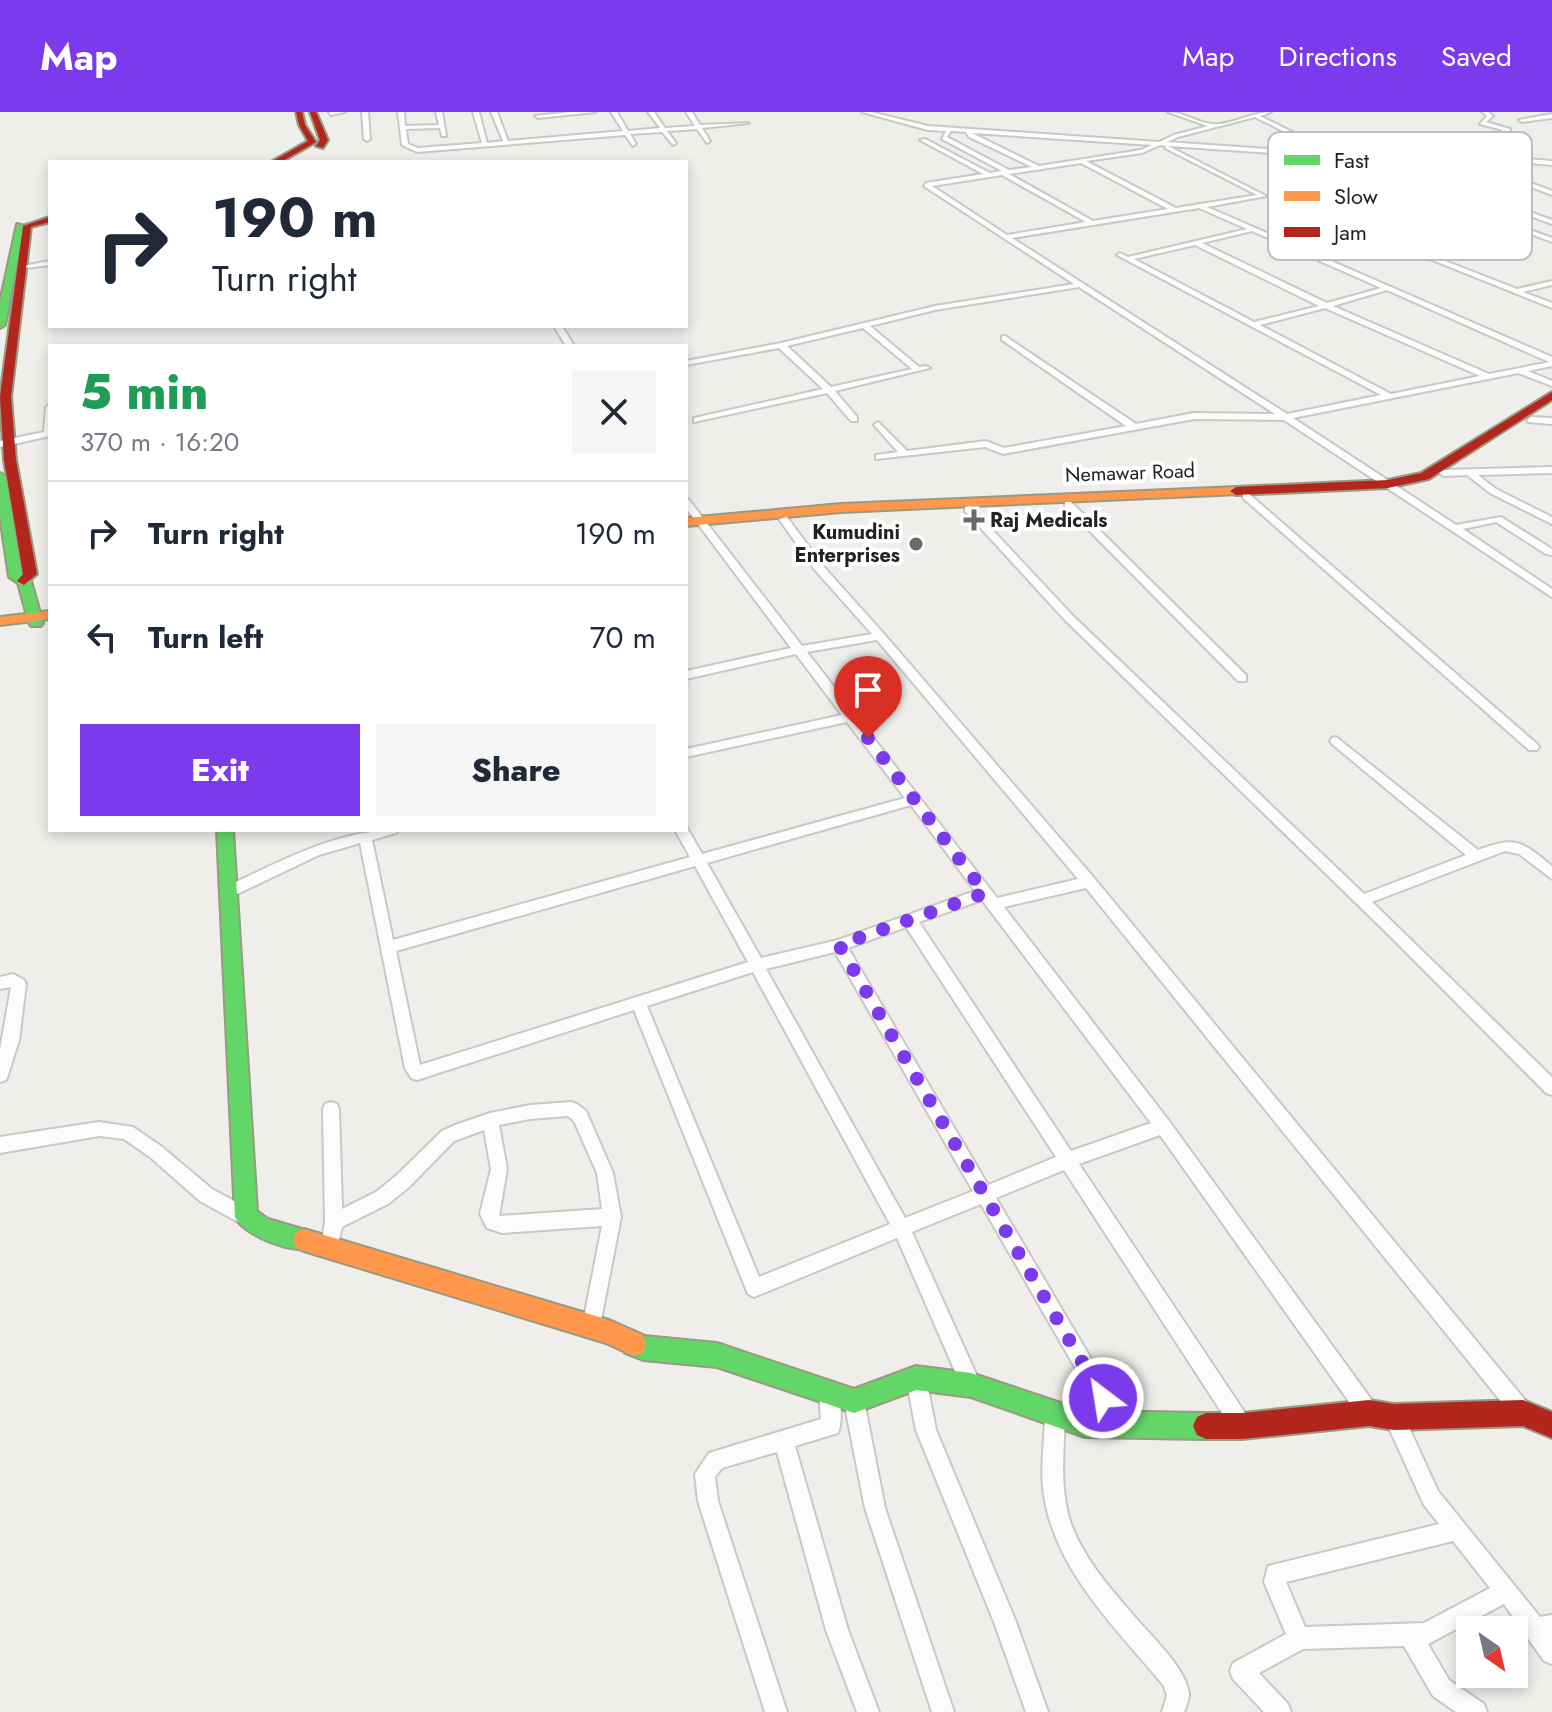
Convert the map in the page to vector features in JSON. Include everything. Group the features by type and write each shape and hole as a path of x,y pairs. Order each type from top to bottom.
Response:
{"main road":[{"path":"279,160 312,142 299,112"},
{"path":"291,160 314,150 324,140 313,112"},
{"path":"1,316 19,278 19,226 28,221 48,218"},
{"path":"24,581 30,574 5,443 10,345 28,225 48,219"},
{"name":"Nemawar Road","path":"1392,486 1439,469 1552,395"},
{"name":"Nemawar Road","path":"693,525 930,507 968,509 1416,485 1444,473 1552,406"},
{"path":"0,477 16,577 24,581 42,619"},
{"name":"Nemawar Road","path":"693,525 930,507 1315,491"},
{"path":"0,621 42,619"},
{"path":"0,627 42,619"},
{"path":"225,832 246,1217 278,1235 330,1247 609,1332 643,1348 717,1355 854,1401 916,1378 971,1385 1085,1424 1242,1426 1369,1413 1394,1417 1523,1413 1552,1425"}],"street":[{"path":"331,113 342,112"},
{"path":"365,112 367,139"},
{"path":"401,112 405,145 409,148 746,123"},
{"path":"439,112 447,147"},
{"path":"476,112 485,144"},
{"path":"494,112 506,142"},
{"path":"580,112 588,135"},
{"path":"547,139 537,114 592,112"},
{"path":"614,112 633,144"},
{"path":"651,112 673,143"},
{"path":"689,112 707,141"},
{"path":"865,112 896,122 950,129 1268,151"},
{"path":"1171,112 1213,126"},
{"path":"1268,112 1213,126 1142,151 926,185 1392,486 1552,594"},
{"path":"1485,112 1491,115 1482,123 1508,130 1503,132"},
{"path":"1257,116 1289,132"},
{"path":"1522,120 1552,116"},
{"path":"479,123 497,121"},
{"path":"403,128 442,126"},
{"path":"950,129 944,138 1092,223"},
{"path":"967,130 971,136 1037,168"},
{"path":"923,140 989,175"},
{"path":"1004,237 1263,196 1160,144"},
{"path":"1083,161 1175,210"},
{"path":"1532,161 1552,163"},
{"path":"1532,185 1552,193"},
{"path":"1200,206 1268,235"},
{"path":"1532,215 1552,222"},
{"path":"1254,229 1123,257 1389,396"},
{"path":"1532,233 1552,240"},
{"path":"1196,243 1326,306 1487,376"},
{"path":"1324,260 1552,362"},
{"path":"1438,260 1552,306"},
{"path":"19,278 48,264"},
{"path":"1515,292 1552,283"},
{"path":"688,363 781,345 935,308 1079,285"},
{"path":"1253,325 1387,288"},
{"path":"697,420 922,369 863,324"},
{"path":"1005,338 1134,427"},
{"path":"781,345 829,390 854,419"},
{"path":"879,457 986,444 1003,451 1194,416 1285,417 1552,362"},
{"path":"1519,371 1552,384"},
{"path":"1531,420 1552,421"},
{"path":"878,425 904,453"},
{"path":"5,443 48,434"},
{"path":"1444,473 1552,470"},
{"path":"1470,474 1493,491 1552,521"},
{"path":"1246,496 1533,747"},
{"path":"1068,504 1242,678"},
{"path":"968,509 1069,618 1552,1088"},
{"path":"784,519 819,568 1089,882 1523,1413"},
{"path":"1454,528 1498,519 1550,552"},
{"path":"693,525 852,717 1163,1126 1369,1413"},
{"path":"1537,584 1552,582"},
{"path":"688,675 796,650 880,636"},
{"path":"688,753 852,717"},
{"path":"1336,741 1476,856"},
{"path":"388,947 914,800"},
{"path":"230,891 315,851 384,832"},
{"path":"683,832 902,1230 971,1385"},
{"path":"365,837 413,1068 417,1073 757,965 839,945 989,899 1089,882"},
{"path":"1362,900 1504,846 1517,848 1552,874"},
{"path":"911,922 1242,1426"},
{"path":"839,945 1118,1423"},
{"path":"0,983 13,980 19,984 11,1040 0,1075"},
{"path":"638,1003 754,1288 1069,1160 1163,1126"},
{"path":"334,1222 382,1198 448,1136 490,1120 545,1110 567,1108 576,1111 605,1173 612,1217 591,1328"},
{"path":"330,1247 334,1222 331,1109"},
{"path":"490,1120 499,1169 489,1214 493,1222 502,1225 612,1217"},
{"path":"0,1145 99,1129 127,1132 156,1152 206,1195 246,1217"},
{"path":"916,1378 926,1430 1005,1622 1037,1712"},
{"path":"776,1712 708,1501 705,1474 716,1460 831,1426 829,1393"},
{"path":"854,1401 875,1508 943,1712"},
{"path":"1055,1414 1055,1502 1077,1562 1173,1680 1178,1696 1173,1712"},
{"path":"1394,1417 1431,1498 1505,1592 1544,1628 1552,1653"},
{"path":"784,1442 837,1630 868,1712"},
{"path":"1299,1639 1275,1582 1276,1574 1457,1530"},
{"path":"1280,1712 1241,1671 1299,1639 1426,1634 1505,1592"},
{"path":"1410,1635 1441,1688 1476,1712"}],"traffic: fast":[{"path":"0,325 20,226"},
{"path":"0,477 16,577 24,581 36,623"},
{"path":"225,832 246,1217 263,1228 304,1240"},
{"path":"634,1344 643,1348 717,1355 854,1401 916,1378 971,1385 1085,1424 1206,1426"}],"traffic: slow":[{"path":"688,522 841,508 1236,491"},
{"path":"0,621 48,615"},
{"path":"304,1240 609,1332 634,1344"}],"traffic: jam":[{"path":"279,160 312,142 302,125 299,112"},
{"path":"313,112 324,140 320,146"},
{"path":"24,581 30,574 8,441 7,372 27,226 48,220"},
{"path":"1236,491 1388,484 1425,476 1552,395"},
{"path":"1206,1426 1242,1426 1369,1413 1394,1417 1523,1413 1552,1425"}],"place":[{"name":"Raj Medicals","path":"974,520"},
{"name":"Kumudini Enterprises","path":"916,544"}],"route":[{"path":"868,738 985,893 911,922 839,945 1103,1398"}]}
